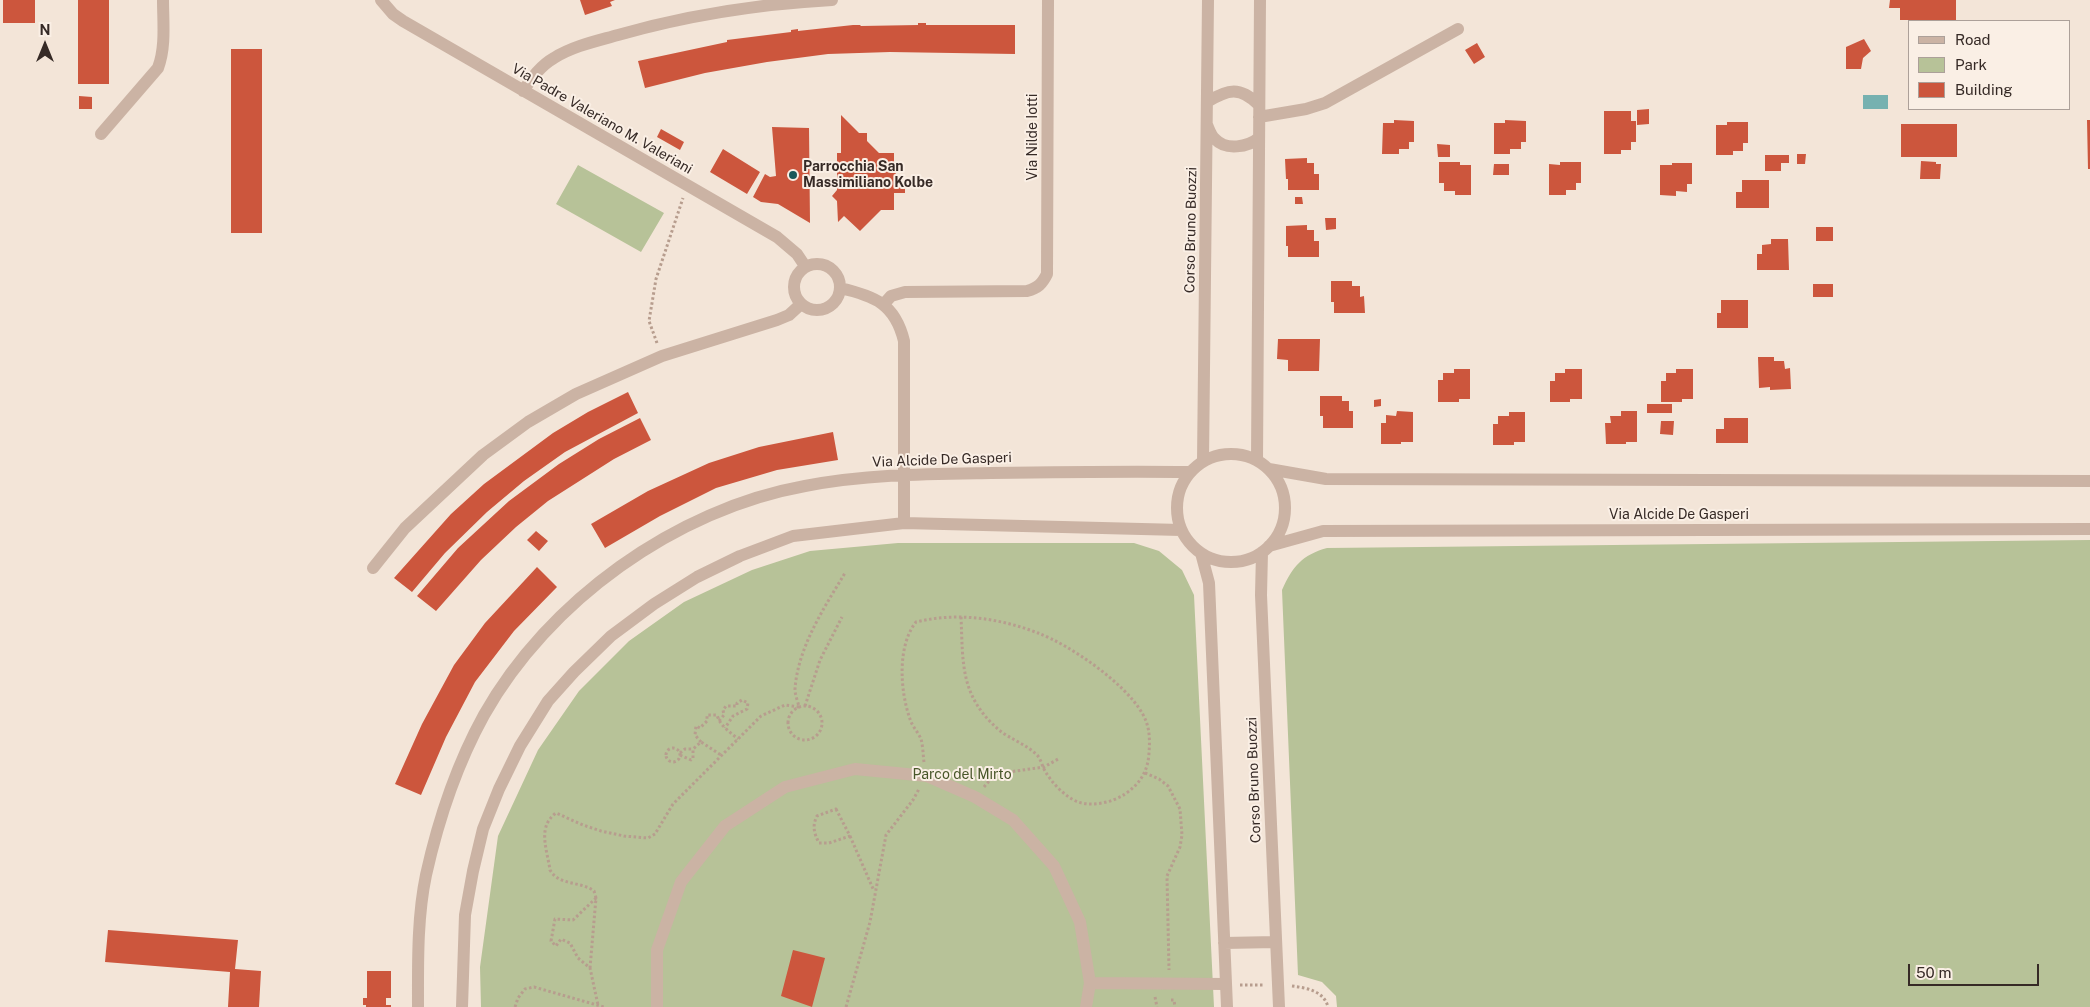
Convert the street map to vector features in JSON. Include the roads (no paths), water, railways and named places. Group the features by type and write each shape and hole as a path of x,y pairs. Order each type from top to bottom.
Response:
{"street":[{"path":"101,134 158,68 162,58 163,47 163,0"},
{"name":"Via Padre Valeriano M. Valeriani","path":"381,0 393,14 777,237 797,254 805,266"},
{"path":"523,91 539,70 555,58 601,40 666,22 701,15 778,4 832,0"},
{"name":"Via Nilde Iotti","path":"884,304 891,296 905,292 1027,291 1036,288 1043,282 1047,274 1048,0"},
{"name":"Corso Bruno Buozzi","path":"1203,461 1208,0"},
{"path":"1256,460 1260,0"},
{"path":"1259,111 1306,109 1325,103 1458,29"},
{"path":"1207,102 1223,92 1239,91 1252,98 1259,111"},
{"path":"1207,125 1215,139 1224,144 1238,146 1251,144 1259,138"},
{"path":"817,263 831,268 836,273 840,288 839,296 829,307 813,310 801,304 795,296 794,281 797,274 805,266 817,263"},
{"path":"840,288 861,293 884,304 894,314 901,328 904,341 904,523"},
{"path":"373,568 405,528 483,455 521,427 576,394 662,356 777,320 788,315 801,304"},
{"path":"1220,454 1239,454 1256,460 1269,469 1282,491 1285,516 1279,532 1266,549 1248,559 1232,562 1216,560 1201,553 1190,543 1182,530 1177,516 1177,500 1181,486 1190,472 1203,461 1220,454"},
{"path":"1269,469 1326,478 2090,481"},
{"name":"Via Alcide De Gasperi","path":"418,1007 420,919 426,878 439,824 462,762 484,715 541,635 584,593 619,566 656,542 705,517 760,497 804,486 891,474 1107,471 1190,472"},
{"path":"462,1007 465,915 483,829 498,789 520,746 548,701 574,672 611,636 654,604 697,577 740,556 793,536 904,523 1182,530"},
{"name":"Via Alcide De Gasperi","path":"1266,549 1323,531 2090,529"},
{"name":"Corso Bruno Buozzi","path":"1266,549 1261,595 1279,1007"},
{"path":"1201,553 1209,583 1227,1007"},
{"path":"657,1007 657,950 681,882 725,826 785,787 855,770 927,776 975,797 1013,820 1054,866 1080,922 1090,983 1086,1007"},
{"path":"1224,944 1276,942"},
{"path":"1090,983 1225,984"}],"water":[{"path":"1863,95 1888,95 1888,109 1863,109"}],"place":[{"name":"Parrocchia San Massimiliano Kolbe","path":"793,175"}],"park label":[{"name":"Parco del Mirto","path":"962,775"}]}
